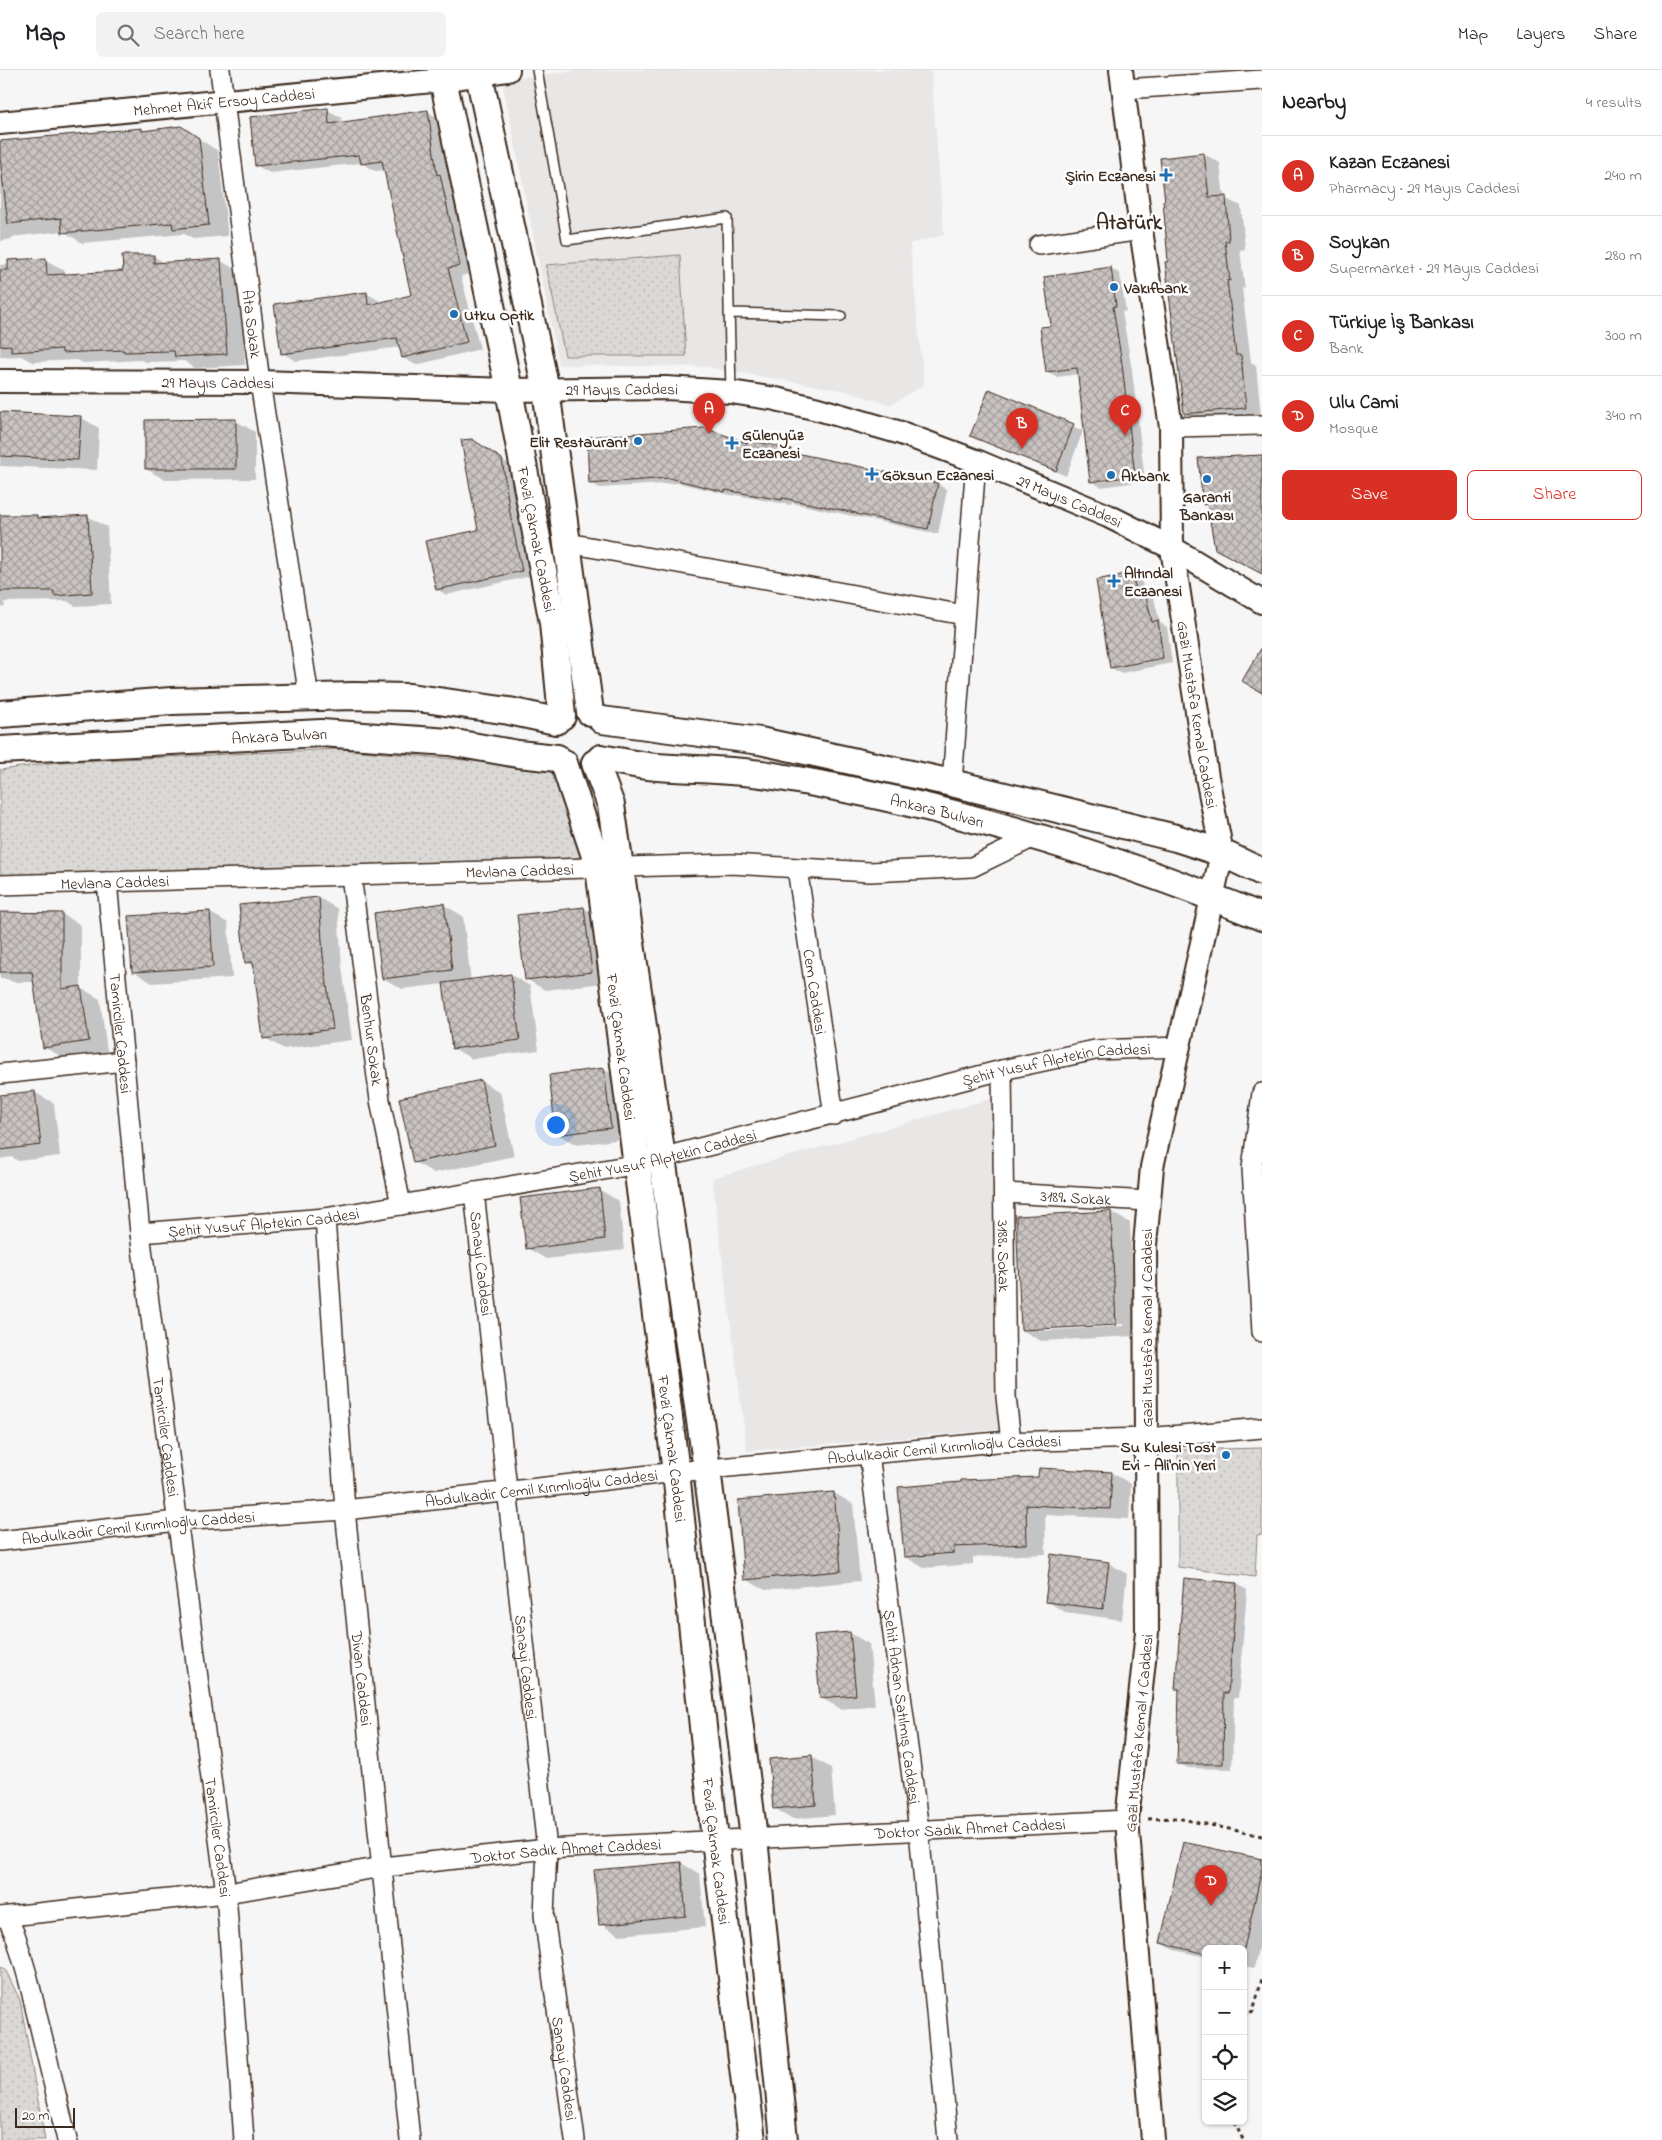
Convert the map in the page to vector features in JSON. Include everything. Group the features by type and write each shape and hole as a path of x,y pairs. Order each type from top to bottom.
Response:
{"main road":[{"name":"Fevzi Çakmak Caddesi","path":"479,72 546,390 596,716"},
{"name":"Fevzi Çakmak Caddesi","path":"442,75 509,390 553,623 559,719"},
{"path":"0,714 172,701 308,697 410,697 509,710 559,719"},
{"path":"575,710 596,716 608,734 608,742 598,760 579,768 560,760 551,743 552,728 559,719 575,710"},
{"name":"Ankara Bulvarı","path":"596,716 760,741 952,783 1142,828 1222,853 1262,872"},
{"name":"Ankara Bulvarı","path":"0,750 321,733 448,742 560,760"},
{"name":"Fevzi Çakmak Caddesi","path":"560,760 610,868"},
{"name":"Fevzi Çakmak Caddesi","path":"598,760 611,805 610,868 650,1161 707,1469 754,1838 784,2140"},
{"name":"Ankara Bulvarı","path":"598,760 656,767 690,768 773,776 911,804 1034,837 1162,878 1262,917"},
{"name":"Fevzi Çakmak Caddesi","path":"650,1161 676,1472 716,1840 752,2140"}],"street":[{"name":"Ata Sokak","path":"220,70 260,382 308,697"},
{"name":"Mehmet Akif Ersoy Caddesi","path":"0,123 442,75 508,70"},
{"path":"1122,79 1262,80"},
{"name":"Gazi Mustafa Kemal Caddesi","path":"1122,79 1141,230 1171,427 1172,548 1207,778 1222,853"},
{"path":"1039,245 1141,230"},
{"name":"29 Mayıs Caddesi","path":"0,381 260,382 509,390 666,388 731,392 818,409 901,433 976,461 1108,516 1172,548 1262,602"},
{"path":"1171,427 1262,425"},
{"path":"952,783 976,461"},
{"path":"568,543 964,615"},
{"name":"Mevlana Caddesi","path":"0,885 732,864 870,872 972,867 1034,837"},
{"name":"Gazi Mustafa Kemal 1 Caddesi","path":"1153,2140 1127,1820 1147,1632 1145,1245 1152,1167 1222,853"},
{"name":"Cem Caddesi","path":"797,868 834,1115"},
{"name":"Benhur Sokak","path":"352,875 380,1100 401,1205"},
{"name":"Tamirciler Caddesi","path":"107,882 140,1233 226,1892 244,2140"},
{"name":"Şehit Yusuf Alptekin Caddesi","path":"140,1233 325,1218 650,1161 834,1115 1002,1070 1094,1050 1178,1047"},
{"path":"0,1074 124,1061"},
{"name":"3188. Sokak","path":"1002,1070 1006,1397 1011,1442"},
{"path":"1262,1093 1252,1168 1259,1227 1262,1332"},
{"name":"Sanayi Caddesi","path":"474,1192 546,1849 544,1915 575,2140"},
{"name":"3189. Sokak","path":"1004,1193 1149,1200"},
{"name":"Divan Caddesi","path":"325,1218 344,1510 383,1867 410,2140"},
{"name":"Abdulkadir Cemil Kırımlıoğlu Caddesi","path":"0,1541 177,1521 344,1510 676,1472 869,1454 1011,1442 1146,1438 1262,1428"},
{"name":"Şehit Adnan Satılmış Caddesi","path":"869,1454 919,1830 948,2140"},
{"name":"Doktor Sadık Ahmet Caddesi","path":"4,1917 226,1892 383,1867 546,1849 1127,1820"},
{"path":"4,1917 16,1937 28,1978 67,2140"}],"lane":[{"path":"537,70 567,240 726,218 731,392"},
{"path":"729,313 841,316"}],"path":[{"path":"1127,1820 1177,1818 1262,1836"},
{"path":"1247,2014 1254,2010 1262,1979"},
{"path":"1237,2125 1243,2140"}],"shaded area":[{"path":"580,70 931,70 944,235 910,244 924,385 890,405 846,391 706,367 559,365 502,80"},
{"path":"680,255 686,356 565,356 546,265"},
{"path":"340,749 555,768 588,860 0,877 0,770 57,762"},
{"path":"1004,1095 1020,1428 747,1451 712,1178"},
{"path":"1262,1448 1262,1534 1257,1535 1255,1577 1178,1567 1178,1450"},
{"path":"0,1967 5,1969 20,2000 45,2140 0,2140"}],"building":[{"path":"328,108 329,124 428,110 437,175 440,174 460,266 448,268 467,342 402,358 397,338 281,354 274,304 367,292 368,305 411,295 382,161 361,164 359,155 255,166 250,117"},
{"path":"181,126 199,138 209,225 173,229 172,223 62,233 61,218 8,224 0,158 0,141 142,128 142,131"},
{"path":"1204,153 1209,197 1226,196 1229,241 1225,241 1230,281 1227,280 1236,355 1241,355 1246,408 1184,414 1165,262 1168,261 1163,201 1165,201 1160,158"},
{"path":"122,255 154,255 154,263 221,259 227,354 175,357 174,351 124,352 124,350 62,353 62,349 11,352 11,345 0,346 0,270 8,270 8,260 46,258 47,275 123,271"},
{"path":"1111,267 1116,306 1113,307 1122,364 1135,476 1090,482 1077,368 1046,372 1040,327 1051,326 1044,277"},
{"path":"989,389 1074,424 1056,471 970,436"},
{"path":"0,412 81,416 78,460 0,456"},
{"path":"236,419 236,469 145,469 145,420"},
{"path":"704,428 748,443 748,440 791,449 791,452 938,483 928,529 782,498 782,500 725,490 725,492 669,478 589,484 587,437"},
{"path":"472,439 502,459 510,513 522,571 436,590 425,541 478,530 461,440"},
{"path":"1262,455 1262,574 1215,549 1207,504 1203,505 1198,458"},
{"path":"0,515 37,515 37,518 88,515 92,593 54,596 54,591 0,591"},
{"path":"1131,573 1137,592 1145,592 1152,622 1158,620 1163,658 1110,668 1096,580"},
{"path":"1262,647 1262,693 1242,681"},
{"path":"319,897 323,955 333,1029 263,1039 253,962 245,963 239,905"},
{"path":"444,903 452,970 382,979 374,913"},
{"path":"584,907 592,972 525,980 517,915"},
{"path":"210,911 213,967 132,972 128,916"},
{"path":"0,912 62,913 62,989 81,986 89,1041 43,1048 32,972 0,972"},
{"path":"511,974 520,1040 452,1049 443,983"},
{"path":"604,1068 611,1128 556,1135 549,1075"},
{"path":"481,1080 495,1145 413,1163 399,1098"},
{"path":"35,1091 41,1145 0,1150 0,1095"},
{"path":"600,1188 605,1239 526,1249 520,1198"},
{"path":"1111,1211 1116,1325 1021,1330 1016,1216"},
{"path":"1039,1468 1112,1472 1110,1509 1026,1505 1027,1544 954,1547 954,1553 904,1557 898,1487 961,1482 961,1480 1038,1477"},
{"path":"834,1492 841,1571 744,1580 738,1500"},
{"path":"1051,1554 1109,1562 1103,1609 1045,1602"},
{"path":"1184,1578 1237,1583 1228,1693 1224,1693 1223,1764 1177,1764 1179,1689 1175,1689"},
{"path":"850,1632 856,1695 820,1698 814,1635"},
{"path":"812,1755 816,1805 773,1809 769,1759"},
{"path":"1183,1842 1262,1859 1262,1869 1245,1945 1202,1945 1202,1953 1160,1943"},
{"path":"681,1862 686,1916 599,1925 594,1870"}],"place":[{"name":"Şirin Eczanesi","path":"1166,175"},
{"name":"Vakıfbank","path":"1114,287"},
{"name":"Utku Optik","path":"454,314"},
{"name":"Kazan Eczanesi","path":"709,434"},
{"name":"Türkiye İş Bankası","path":"1125,436"},
{"name":"Elit Restaurant","path":"638,441"},
{"name":"Gülenyüz Eczanesi","path":"732,443"},
{"name":"Soykan","path":"1022,449"},
{"name":"Göksun Eczanesi","path":"872,474"},
{"name":"Akbank","path":"1111,475"},
{"name":"Garanti Bankası","path":"1207,479"},
{"name":"Altındal Eczanesi","path":"1114,581"},
{"name":"Su Kulesi Tost Evi - Ali'nin Yeri","path":"1226,1455"},
{"name":"Ulu Cami","path":"1211,1906"}],"district":[{"name":"Atatürk","path":"1129,222"}]}
